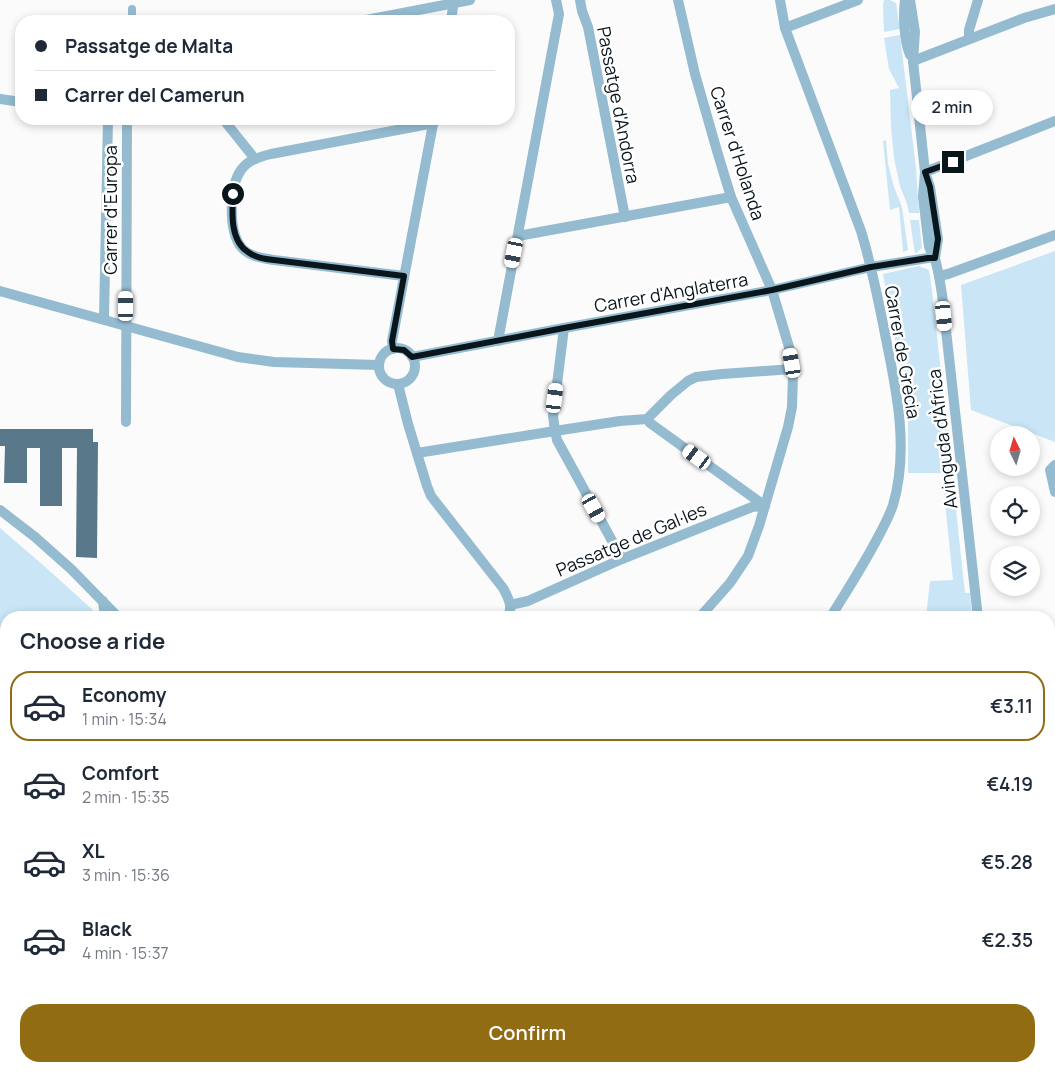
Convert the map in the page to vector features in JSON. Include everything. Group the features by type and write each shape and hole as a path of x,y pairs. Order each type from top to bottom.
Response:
{"street":[{"path":"390,15 470,0"},
{"path":"498,341 559,14 556,0"},
{"name":"Passatge d'Andorra","path":"580,0 588,27 625,217"},
{"name":"Carrer d'Holanda","path":"678,0 704,106 731,197 772,290 789,347 793,387 788,427 759,526 748,556 730,583 705,611"},
{"name":"Carrer de Grècia","path":"780,0 785,28 861,231 871,267 894,380 900,434 898,484 886,523 870,554 834,611"},
{"path":"785,28 858,0"},
{"name":"Avinguda d'Àfrica","path":"905,0 906,32 909,52 913,61"},
{"name":"Avinguda d'Àfrica","path":"910,0 915,32 913,61 925,172 930,187 938,239 935,258 940,276 977,611"},
{"path":"969,38 969,30 978,0"},
{"path":"452,15 454,2"},
{"path":"132,9 132,15"},
{"path":"913,61 969,38 1055,9"},
{"path":"0,98 15,101"},
{"path":"925,172 1055,121"},
{"name":"Carrer d'Europa","path":"104,319 108,125"},
{"name":"Carrer d'Europa","path":"126,422 127,125"},
{"path":"228,125 255,159"},
{"path":"404,276 259,258 242,248 237,240 233,226 233,194 235,182 240,171 255,159 271,154 414,125"},
{"path":"393,349 392,341 433,125"},
{"path":"518,236 731,197"},
{"path":"940,276 1055,235"},
{"name":"Carrer d'Anglaterra","path":"412,357 772,290 871,267 935,258"},
{"path":"0,291 238,357 257,360 379,365"},
{"path":"564,328 553,416 554,431 557,440 622,559"},
{"path":"393,349 404,350 412,357 415,364 414,372 411,378 405,382 392,384 382,377 379,365 383,355 393,349"},
{"path":"417,453 620,421 647,419 679,387 696,377 792,369"},
{"path":"398,384 427,486 432,496 496,577 506,593 510,611"},
{"path":"647,419 765,506"},
{"path":"1055,465 1050,470 1055,492"},
{"name":"Passatge de Gal·les","path":"510,605 528,600 622,559 752,507 765,506"},
{"path":"0,510 36,537 112,611"},
{"path":"103,602 104,611"}],"shaded area":[{"path":"884,0 896,3 900,29 884,32"},
{"path":"900,35 916,168 919,213 909,213 900,186 894,158 890,90 899,88 889,69 884,38"},
{"path":"886,140 888,164 902,207 908,250 903,252 899,207 890,210 883,141"},
{"path":"910,220 919,220 922,248 915,254"},
{"path":"1055,251 1055,442 1040,436 1040,426 1013,426 971,410 961,285"},
{"path":"919,266 929,270 965,593 970,593 972,611 927,611 930,581 953,580 942,473 908,473 908,411 883,274"},
{"path":"0,528 94,611 0,611"}],"building":[{"path":"0,429 93,429 93,442 98,442 97,558 76,557 77,448 62,448 62,506 40,506 40,448 27,448 27,483 4,483 5,446 0,446"}],"route":[{"path":"233,194 232,221 237,240 242,248 259,258 404,276 392,341 393,349 399,348 404,350 412,357 772,290 871,267 935,258 938,239 930,187 925,172 953,162"}]}
